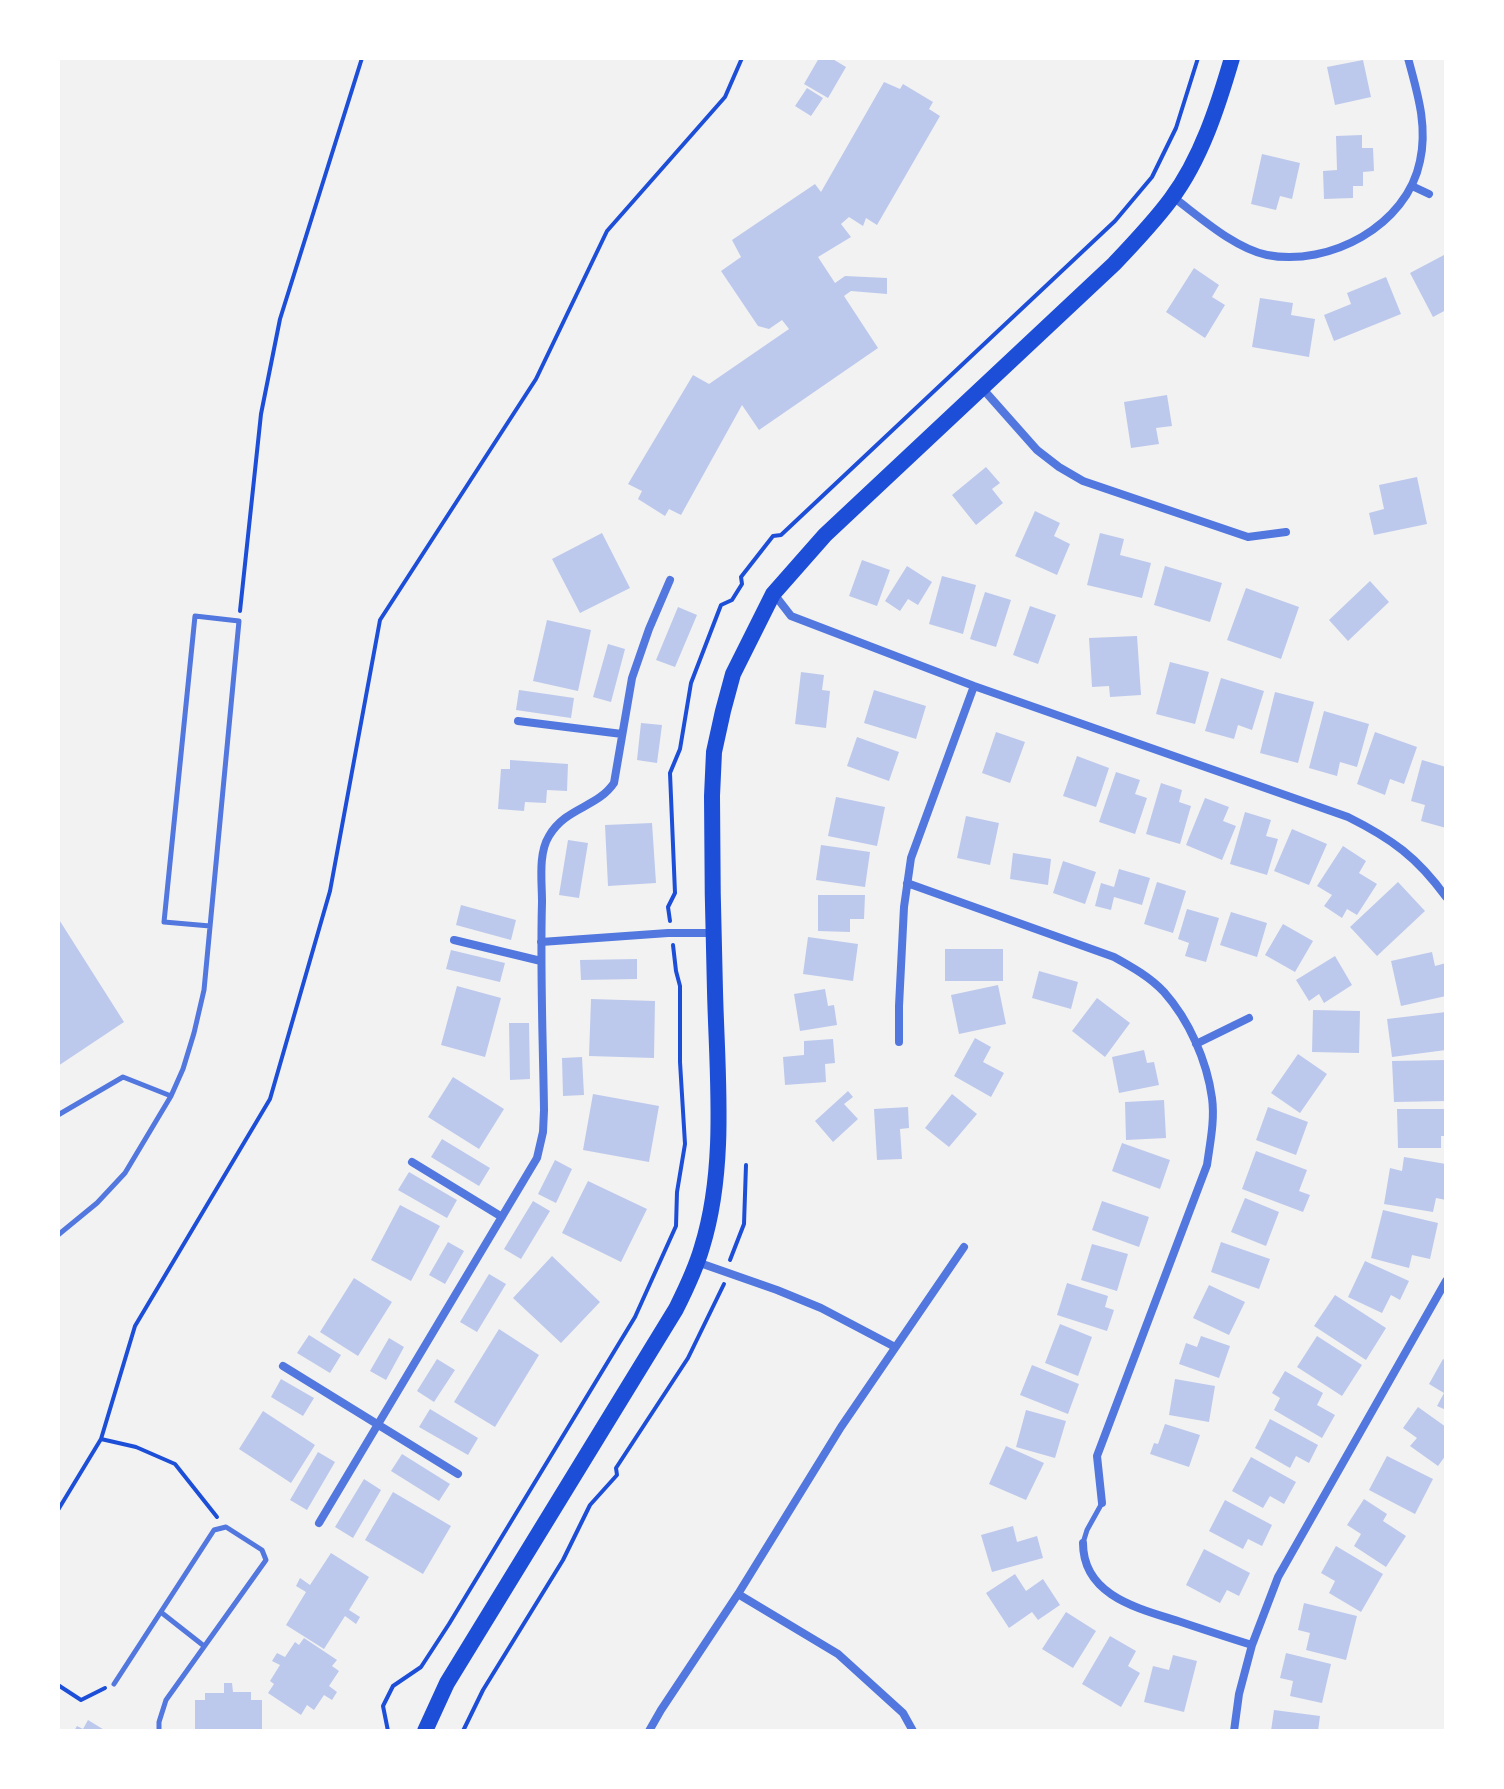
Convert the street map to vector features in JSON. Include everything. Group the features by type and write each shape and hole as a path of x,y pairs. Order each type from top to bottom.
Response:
{"main road":[{"path":"425,1731 447,1683 676,1309 697,1262 710,1214 717,1150 714,752 733,674 773,594 795,567 1144,233 1173,197 1200,149 1218,106 1232,58"}],"street":[{"path":"1173,197 1238,244 1265,254 1293,257 1319,254 1344,246 1371,231 1396,209 1412,186 1420,161 1422,108 1408,58"},
{"path":"1412,186 1429,194"},
{"path":"981,387 1037,450 1083,481 1248,537 1286,532"},
{"path":"319,1523 537,1158 544,1110 541,961 543,847 560,821 606,795 614,783 632,678 670,580"},
{"path":"773,594 791,616 974,686 1348,817 1381,834 1409,855 1446,897"},
{"path":"899,1042 911,858 974,686"},
{"path":"518,721 622,734"},
{"path":"907,883 1114,957 1140,972 1164,992 1182,1015 1206,1071 1212,1100 1212,1133 1207,1165 1097,1456 1102,1503"},
{"path":"541,942 713,933"},
{"path":"454,940 541,961"},
{"path":"1196,1044 1249,1018"},
{"path":"412,1162 502,1217"},
{"path":"649,1731 841,1427 964,1247"},
{"path":"697,1262 821,1308 895,1347"},
{"path":"1234,1731 1239,1694 1252,1645 1278,1577 1446,1281"},
{"path":"283,1366 458,1474"},
{"path":"1083,1543 1083,1553 1091,1572 1103,1587 1127,1605 1252,1645"},
{"path":"738,1594 838,1654 903,1713 913,1731"}],"lane":[{"path":"58,1235 97,1203 125,1173 171,1096 183,1069 204,990 239,621 195,616 164,922 210,926"},
{"path":"58,1115 123,1077 171,1096"},
{"path":"1083,1543 1102,1503"},
{"path":"114,1684 214,1530 226,1527 262,1550 266,1560 166,1700 159,1731"},
{"path":"162,1613 204,1646"}],"path":[{"path":"239,621 261,414 280,319 362,58"},
{"path":"58,1510 101,1439 135,1326 270,1099 330,891 380,620 536,379 607,231 725,97 742,58"},
{"path":"388,1731 383,1706 393,1686 421,1667 449,1624 635,1317 676,1226 677,1192 685,1144 680,1062 680,986 668,907 675,893 670,773 680,749 691,683 721,605 732,600 742,584 741,577 773,536 781,535 1115,221 1152,177 1176,128 1198,58"},
{"path":"463,1731 483,1690 563,1560 590,1505 617,1475 616,1468 688,1358 727,1279 726,1272 744,1224 746,1165"},
{"path":"101,1439 136,1447 175,1464 226,1527"},
{"path":"58,1685 81,1700 114,1684"}],"building":[{"path":"819,58 831,58 846,67 828,98 804,84"},
{"path":"1363,60 1371,97 1335,105 1327,67"},
{"path":"884,82 900,89 903,84 933,102 929,109 940,116 877,225 866,218 863,226 849,217 841,224 851,237 818,257 835,283 845,276 887,278 887,294 851,291 844,296 878,348 759,430 742,405 681,515 669,509 665,516 638,499 642,491 628,484 693,375 709,384 789,329 782,320 769,329 758,326 721,271 741,257 732,240 815,184 821,192"},
{"path":"807,88 823,98 811,116 795,106"},
{"path":"1362,135 1362,148 1373,148 1374,171 1363,172 1363,186 1353,186 1353,198 1324,199 1323,171 1337,170 1336,136"},
{"path":"1262,154 1300,163 1292,199 1280,196 1276,210 1251,204"},
{"path":"1444,255 1446,310 1433,317 1410,273"},
{"path":"1194,268 1219,285 1212,297 1225,305 1205,338 1166,312"},
{"path":"1386,277 1401,314 1334,341 1324,315 1351,304 1347,293"},
{"path":"1260,298 1293,303 1291,315 1315,319 1309,357 1252,347"},
{"path":"1167,395 1172,426 1156,428 1159,444 1131,448 1124,402"},
{"path":"986,467 1000,483 992,489 1003,503 976,525 952,495"},
{"path":"1417,477 1427,524 1374,535 1369,513 1384,509 1379,485"},
{"path":"1035,511 1060,523 1054,536 1070,544 1057,575 1015,556"},
{"path":"602,533 630,588 580,613 552,559"},
{"path":"1100,533 1124,539 1120,555 1151,563 1142,598 1087,585"},
{"path":"862,560 890,570 877,606 849,596"},
{"path":"907,566 932,582 918,605 908,599 900,611 885,601"},
{"path":"1165,566 1222,583 1210,622 1154,605"},
{"path":"942,576 976,585 963,634 929,624"},
{"path":"1370,581 1389,602 1348,641 1329,620"},
{"path":"1246,588 1299,607 1281,659 1227,640"},
{"path":"985,592 1011,600 996,647 970,639"},
{"path":"1030,606 1056,615 1038,664 1013,655"},
{"path":"678,607 697,615 675,667 656,660"},
{"path":"547,620 591,630 578,691 533,681"},
{"path":"1137,636 1141,695 1110,697 1109,686 1092,687 1089,638"},
{"path":"608,644 625,649 611,702 593,697"},
{"path":"1170,662 1209,672 1195,724 1156,714"},
{"path":"801,672 824,675 822,690 830,691 826,728 795,724"},
{"path":"1221,678 1264,691 1252,730 1238,725 1234,739 1205,731"},
{"path":"519,690 574,698 571,718 516,710"},
{"path":"874,690 926,706 916,739 864,723"},
{"path":"1275,692 1314,702 1298,763 1260,753"},
{"path":"1324,711 1369,724 1357,767 1340,762 1337,776 1309,768"},
{"path":"641,723 662,725 657,763 637,760"},
{"path":"996,732 1025,742 1010,783 982,773"},
{"path":"1375,732 1417,747 1404,784 1390,779 1385,795 1357,784"},
{"path":"857,737 899,752 889,781 847,766"},
{"path":"1077,756 1109,768 1096,807 1063,796"},
{"path":"510,760 568,764 567,791 547,790 546,803 525,802 524,811 498,809 501,769 510,769"},
{"path":"1422,760 1446,767 1446,828 1421,821 1425,805 1411,801"},
{"path":"1116,772 1140,780 1135,794 1147,798 1135,834 1099,822"},
{"path":"1161,783 1182,790 1179,802 1191,806 1180,844 1146,834"},
{"path":"836,797 885,807 877,846 828,836"},
{"path":"1205,798 1229,807 1223,821 1236,826 1222,860 1186,845"},
{"path":"1245,812 1271,820 1266,836 1278,839 1267,875 1230,864"},
{"path":"966,816 999,823 990,865 957,858"},
{"path":"652,823 656,883 608,886 605,825"},
{"path":"1292,829 1327,844 1309,885 1274,871"},
{"path":"568,840 588,843 579,898 559,895"},
{"path":"821,845 870,852 865,887 816,880"},
{"path":"1343,846 1366,861 1359,873 1377,884 1357,915 1347,909 1342,918 1324,906 1332,895 1317,886"},
{"path":"1013,853 1051,859 1048,885 1010,879"},
{"path":"1063,861 1096,872 1085,904 1053,893"},
{"path":"1119,869 1150,878 1142,905 1114,897 1111,910 1095,906 1101,883 1114,887"},
{"path":"1157,882 1186,891 1173,933 1144,924"},
{"path":"1398,882 1425,911 1377,956 1350,927"},
{"path":"818,895 865,895 864,919 850,919 850,932 818,931"},
{"path":"461,905 516,920 511,940 456,925"},
{"path":"1187,909 1219,918 1206,962 1185,956 1189,943 1178,939"},
{"path":"1231,912 1267,923 1257,957 1220,945"},
{"path":"58,918 124,1022 58,1066"},
{"path":"1283,924 1313,941 1295,972 1265,955"},
{"path":"808,937 858,944 853,981 803,974"},
{"path":"945,949 1003,949 1003,981 945,981"},
{"path":"451,950 505,963 500,982 446,969"},
{"path":"1432,952 1435,966 1446,963 1446,996 1401,1006 1391,961"},
{"path":"1335,956 1352,985 1324,1003 1319,994 1309,1001 1296,980"},
{"path":"637,959 637,979 581,980 580,960"},
{"path":"1039,971 1078,982 1071,1009 1032,998"},
{"path":"998,985 1006,1024 959,1034 951,995"},
{"path":"457,986 501,998 485,1057 441,1045"},
{"path":"825,989 828,1006 834,1005 837,1025 800,1031 794,994"},
{"path":"1097,998 1130,1023 1105,1057 1072,1031"},
{"path":"591,999 655,1001 654,1058 589,1056"},
{"path":"1313,1010 1360,1011 1359,1053 1312,1052"},
{"path":"1446,1012 1446,1050 1392,1057 1387,1019"},
{"path":"509,1023 529,1023 530,1079 510,1080"},
{"path":"975,1038 991,1047 983,1062 1004,1073 991,1097 954,1076"},
{"path":"833,1039 835,1063 825,1064 826,1082 785,1085 783,1057 804,1055 804,1041"},
{"path":"1144,1050 1147,1063 1154,1062 1159,1085 1119,1093 1112,1057"},
{"path":"1298,1054 1327,1074 1300,1113 1271,1093"},
{"path":"582,1057 584,1095 563,1096 562,1058"},
{"path":"1446,1060 1446,1101 1394,1102 1392,1061"},
{"path":"453,1077 504,1109 479,1149 428,1117"},
{"path":"848,1091 853,1097 844,1104 858,1119 833,1142 815,1121"},
{"path":"593,1094 659,1106 649,1162 583,1150"},
{"path":"952,1094 977,1114 949,1147 925,1128"},
{"path":"1164,1100 1166,1138 1126,1140 1125,1102"},
{"path":"908,1107 909,1128 900,1129 902,1159 877,1160 874,1109"},
{"path":"1268,1107 1308,1122 1296,1155 1256,1140"},
{"path":"1397,1109 1446,1109 1446,1136 1441,1136 1441,1148 1398,1148"},
{"path":"442,1139 490,1168 479,1186 431,1157"},
{"path":"1122,1143 1170,1160 1160,1189 1112,1171"},
{"path":"1256,1151 1307,1170 1299,1191 1310,1195 1303,1212 1242,1189"},
{"path":"1404,1157 1446,1164 1446,1200 1436,1198 1433,1212 1384,1204 1390,1168 1402,1171"},
{"path":"555,1160 572,1169 556,1203 538,1194"},
{"path":"409,1172 457,1200 447,1218 398,1190"},
{"path":"588,1181 647,1209 621,1262 562,1233"},
{"path":"1245,1198 1279,1212 1266,1246 1231,1232"},
{"path":"533,1201 550,1211 521,1259 504,1249"},
{"path":"1102,1201 1149,1217 1139,1247 1092,1230"},
{"path":"400,1205 440,1226 411,1281 371,1260"},
{"path":"1383,1210 1438,1223 1430,1259 1412,1255 1409,1268 1371,1258"},
{"path":"448,1242 464,1251 445,1284 429,1275"},
{"path":"1221,1242 1270,1259 1259,1289 1211,1272"},
{"path":"1092,1244 1128,1254 1117,1291 1081,1280"},
{"path":"552,1256 600,1302 561,1343 513,1298"},
{"path":"1365,1261 1409,1281 1400,1300 1391,1295 1382,1313 1348,1297"},
{"path":"489,1274 506,1284 477,1332 460,1322"},
{"path":"354,1278 392,1302 358,1356 320,1332"},
{"path":"1067,1283 1108,1296 1105,1307 1114,1310 1107,1331 1057,1315"},
{"path":"1209,1285 1245,1302 1229,1335 1193,1318"},
{"path":"1335,1295 1386,1328 1366,1360 1314,1326"},
{"path":"1060,1324 1092,1337 1078,1376 1045,1363"},
{"path":"499,1329 539,1355 495,1427 454,1402"},
{"path":"309,1335 341,1355 330,1373 297,1353"},
{"path":"1201,1336 1230,1346 1219,1378 1179,1364 1186,1343 1197,1347"},
{"path":"1317,1336 1362,1365 1342,1396 1297,1367"},
{"path":"389,1338 404,1347 386,1380 370,1371"},
{"path":"437,1359 455,1370 434,1402 417,1391"},
{"path":"1443,1359 1446,1361 1446,1410 1437,1406 1444,1393 1429,1384"},
{"path":"1032,1365 1079,1384 1068,1414 1020,1395"},
{"path":"1285,1371 1323,1393 1317,1405 1335,1415 1322,1438 1274,1410 1280,1398 1272,1393"},
{"path":"281,1379 314,1398 303,1416 271,1397"},
{"path":"1175,1379 1215,1386 1209,1422 1169,1415"},
{"path":"1418,1407 1446,1427 1446,1455 1438,1466 1410,1446 1417,1438 1403,1428"},
{"path":"430,1409 478,1438 468,1455 419,1427"},
{"path":"1026,1410 1066,1421 1055,1458 1016,1447"},
{"path":"263,1411 315,1445 291,1483 239,1449"},
{"path":"1270,1419 1318,1445 1309,1463 1296,1456 1290,1468 1255,1448"},
{"path":"1165,1424 1200,1435 1189,1467 1150,1454 1154,1443 1158,1444"},
{"path":"1006,1446 1044,1463 1026,1500 989,1484"},
{"path":"318,1452 335,1462 307,1510 290,1500"},
{"path":"402,1454 450,1484 439,1501 391,1471"},
{"path":"1387,1456 1433,1479 1415,1514 1369,1490"},
{"path":"1251,1457 1296,1482 1284,1504 1270,1496 1263,1508 1232,1491"},
{"path":"364,1479 381,1490 353,1538 335,1527"},
{"path":"393,1492 451,1526 423,1574 365,1540"},
{"path":"1364,1499 1387,1514 1383,1521 1406,1536 1386,1567 1354,1546 1361,1534 1347,1525"},
{"path":"1225,1500 1272,1525 1262,1546 1248,1539 1243,1549 1209,1531"},
{"path":"1013,1526 1017,1542 1037,1536 1043,1558 992,1572 981,1535"},
{"path":"1336,1546 1383,1574 1361,1612 1329,1593 1335,1581 1321,1573"},
{"path":"1204,1549 1250,1573 1239,1596 1227,1590 1220,1603 1186,1585"},
{"path":"331,1553 369,1577 349,1610 360,1617 356,1624 345,1616 324,1649 286,1625 306,1592 296,1586 300,1578 310,1585"},
{"path":"1015,1574 1026,1591 1043,1579 1060,1605 1038,1620 1032,1612 1009,1628 986,1593"},
{"path":"1304,1603 1357,1616 1346,1660 1306,1650 1310,1633 1298,1630"},
{"path":"1066,1612 1096,1631 1073,1668 1042,1649"},
{"path":"1110,1636 1136,1651 1128,1666 1140,1673 1121,1707 1082,1684"},
{"path":"304,1638 337,1660 332,1666 339,1671 329,1686 337,1692 332,1700 324,1695 314,1710 307,1705 301,1715 268,1693 274,1684 270,1681 280,1665 272,1661 277,1653 285,1657 295,1642 299,1645"},
{"path":"1286,1653 1331,1664 1322,1703 1290,1696 1293,1681 1280,1678"},
{"path":"1173,1655 1197,1661 1184,1712 1144,1702 1153,1666 1169,1670"},
{"path":"224,1683 232,1683 233,1692 251,1692 251,1700 262,1700 262,1731 195,1731 195,1700 205,1700 205,1693 224,1693"},
{"path":"1274,1710 1320,1716 1318,1731 1271,1731"},
{"path":"88,1720 106,1731 74,1731 77,1726 83,1729"}]}
